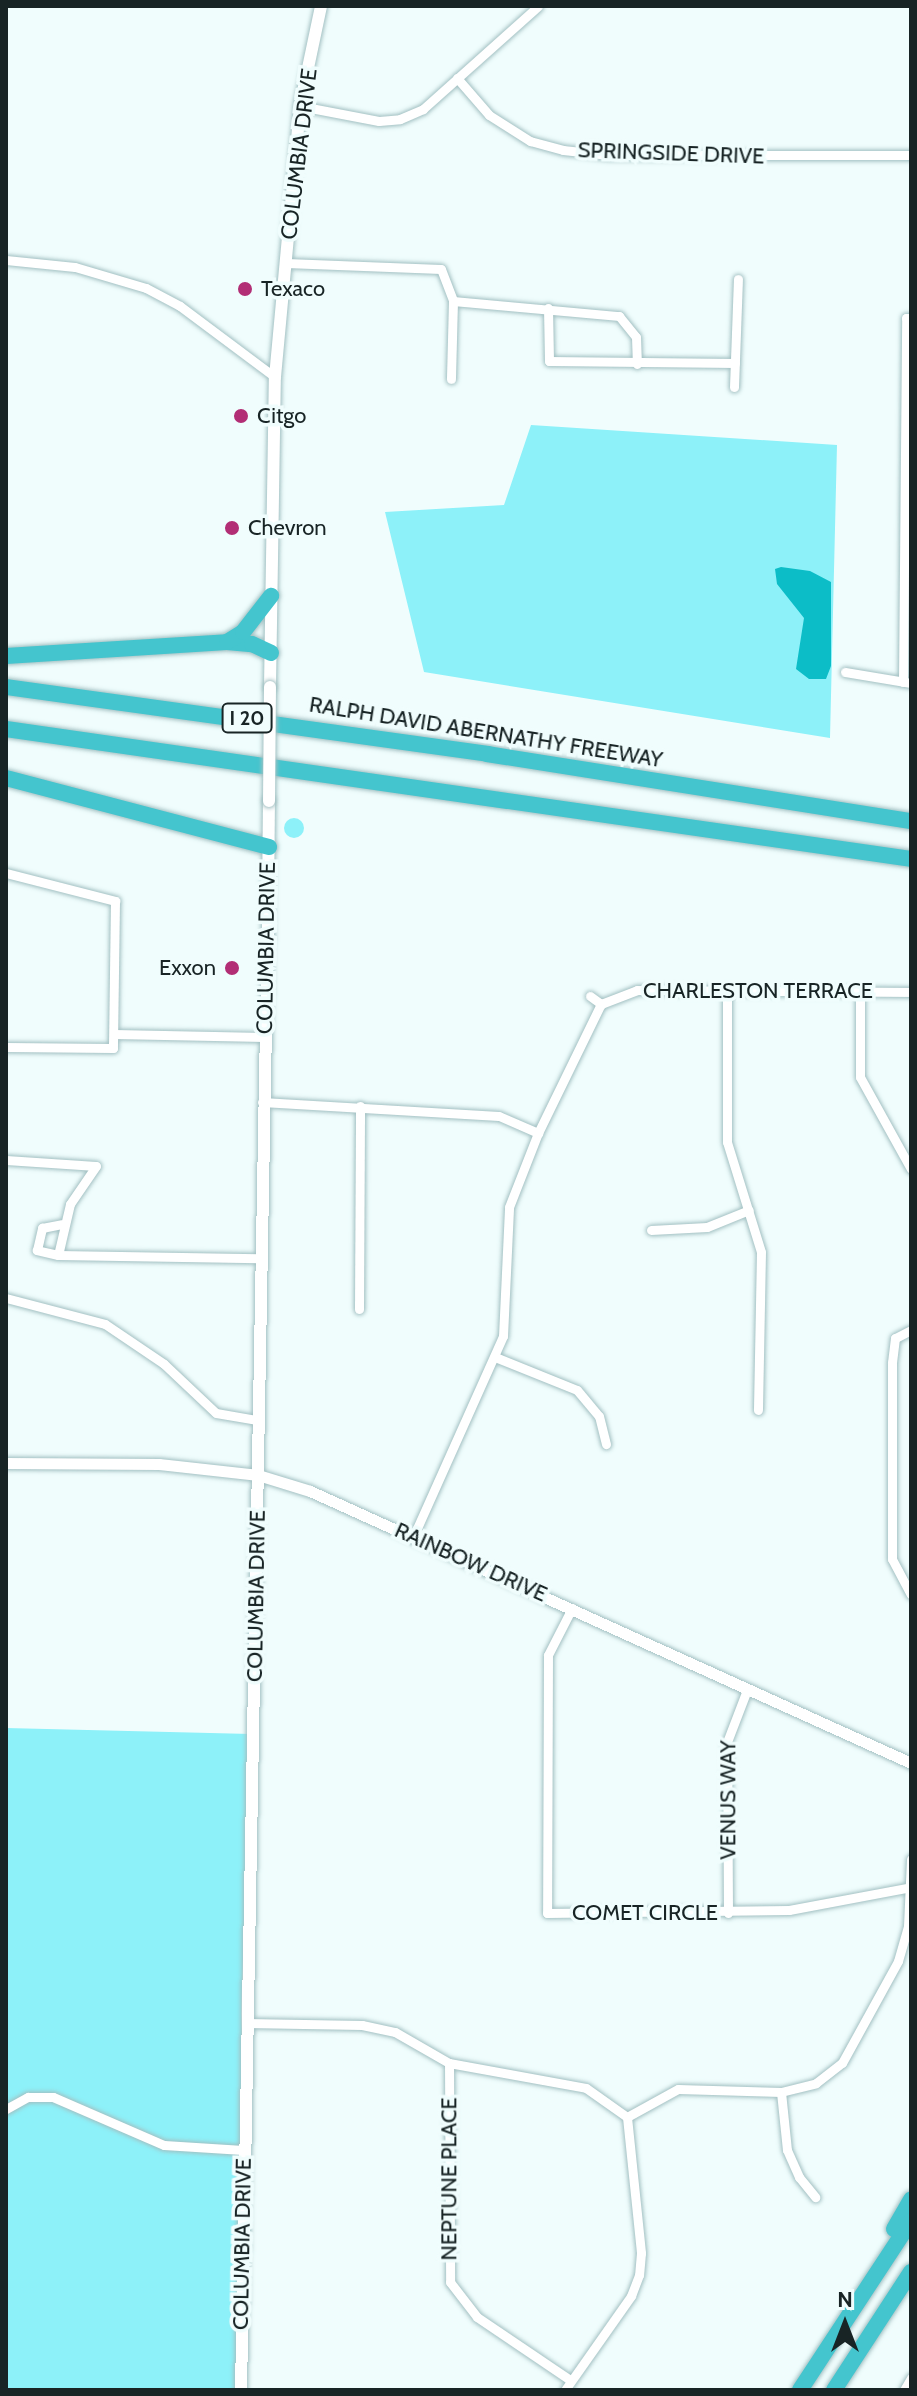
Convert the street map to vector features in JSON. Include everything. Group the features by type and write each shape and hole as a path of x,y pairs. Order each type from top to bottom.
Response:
{"highway":[{"path":"227,642 243,632 271,596"},
{"path":"6,656 227,642 252,644 271,653"},
{"name":"RALPH DAVID ABERNATHY FREEWAY","path":"6,687 487,754 911,819"},
{"name":"I 20","path":"6,729 911,859"},
{"path":"6,778 269,847"},
{"path":"669,823 911,868"},
{"path":"827,2349 911,2199"},
{"path":"800,2390 911,2221"},
{"path":"834,2390 911,2272"}],"main road":[{"name":"COLUMBIA DRIVE","path":"241,2390 275,377 300,106 321,6"}],"street":[{"path":"300,106 379,121 400,119 423,109 538,6"},
{"name":"SPRINGSIDE DRIVE","path":"457,78 489,115 530,141 563,150 609,155 911,155"},
{"path":"6,260 75,267 146,288 180,306 275,377"},
{"path":"286,263 441,269 453,301 451,379"},
{"path":"734,387 738,279"},
{"path":"453,301 619,316 636,337 637,364"},
{"path":"548,308 549,361 735,363"},
{"path":"845,672 907,683 909,488 906,318 911,318"},
{"path":"6,873 115,901 113,1048 6,1047"},
{"name":"CHARLESTON TERRACE","path":"601,1004 637,990 911,992"},
{"path":"727,991 727,1142 761,1252 758,1410"},
{"path":"860,991 860,1077 911,1169"},
{"path":"414,1535 503,1336 509,1207 538,1133 601,1004 590,996"},
{"path":"114,1034 264,1037"},
{"path":"262,1102 499,1116 538,1133"},
{"path":"359,1309 360,1106"},
{"path":"6,1160 96,1166 62,1224 58,1255"},
{"path":"651,1230 707,1227 749,1210"},
{"path":"62,1224 42,1228 37,1250 58,1255 259,1258"},
{"path":"6,1298 105,1324 164,1364 216,1413 257,1420"},
{"path":"911,1330 895,1338 892,1363 892,1559 911,1594"},
{"path":"495,1357 577,1390 599,1416 606,1444"},
{"name":"RAINBOW DRIVE","path":"6,1463 159,1464 258,1475 414,1535 911,1763"},
{"name":"COMET CIRCLE","path":"572,1608 548,1655 547,1913 789,1910 907,1888"},
{"name":"VENUS WAY","path":"728,1913 727,1742 747,1690"},
{"path":"627,2117 678,2089 781,2092 816,2083 842,2063 898,1961 908,1926 907,1888 911,1859"},
{"path":"246,2023 362,2025 395,2032 449,2063 586,2088 627,2117 641,2253 639,2275 631,2296 568,2385"},
{"name":"NEPTUNE PLACE","path":"449,2063 450,2282 477,2317 568,2385"},
{"path":"781,2092 787,2150 799,2177 815,2197"},
{"path":"6,2109 28,2097 53,2097 164,2145 243,2150"},
{"path":"904,2390 911,2378"}],"shaded area":[{"path":"531,425 837,445 830,738 424,672 385,512 504,505"},
{"path":"775,569 810,571 831,582 831,666 826,679 809,679 796,669 804,618 777,584"},
{"path":"294,818 301,821 304,828 301,835 294,838 287,835 284,828 287,821"},
{"path":"6,1728 251,1734 241,2014 246,2179 239,2390 6,2390"}],"place":[{"name":"Texaco","path":"245,289"},
{"name":"Citgo","path":"241,416"},
{"name":"Chevron","path":"232,528"},
{"name":"Exxon","path":"232,968"}]}
